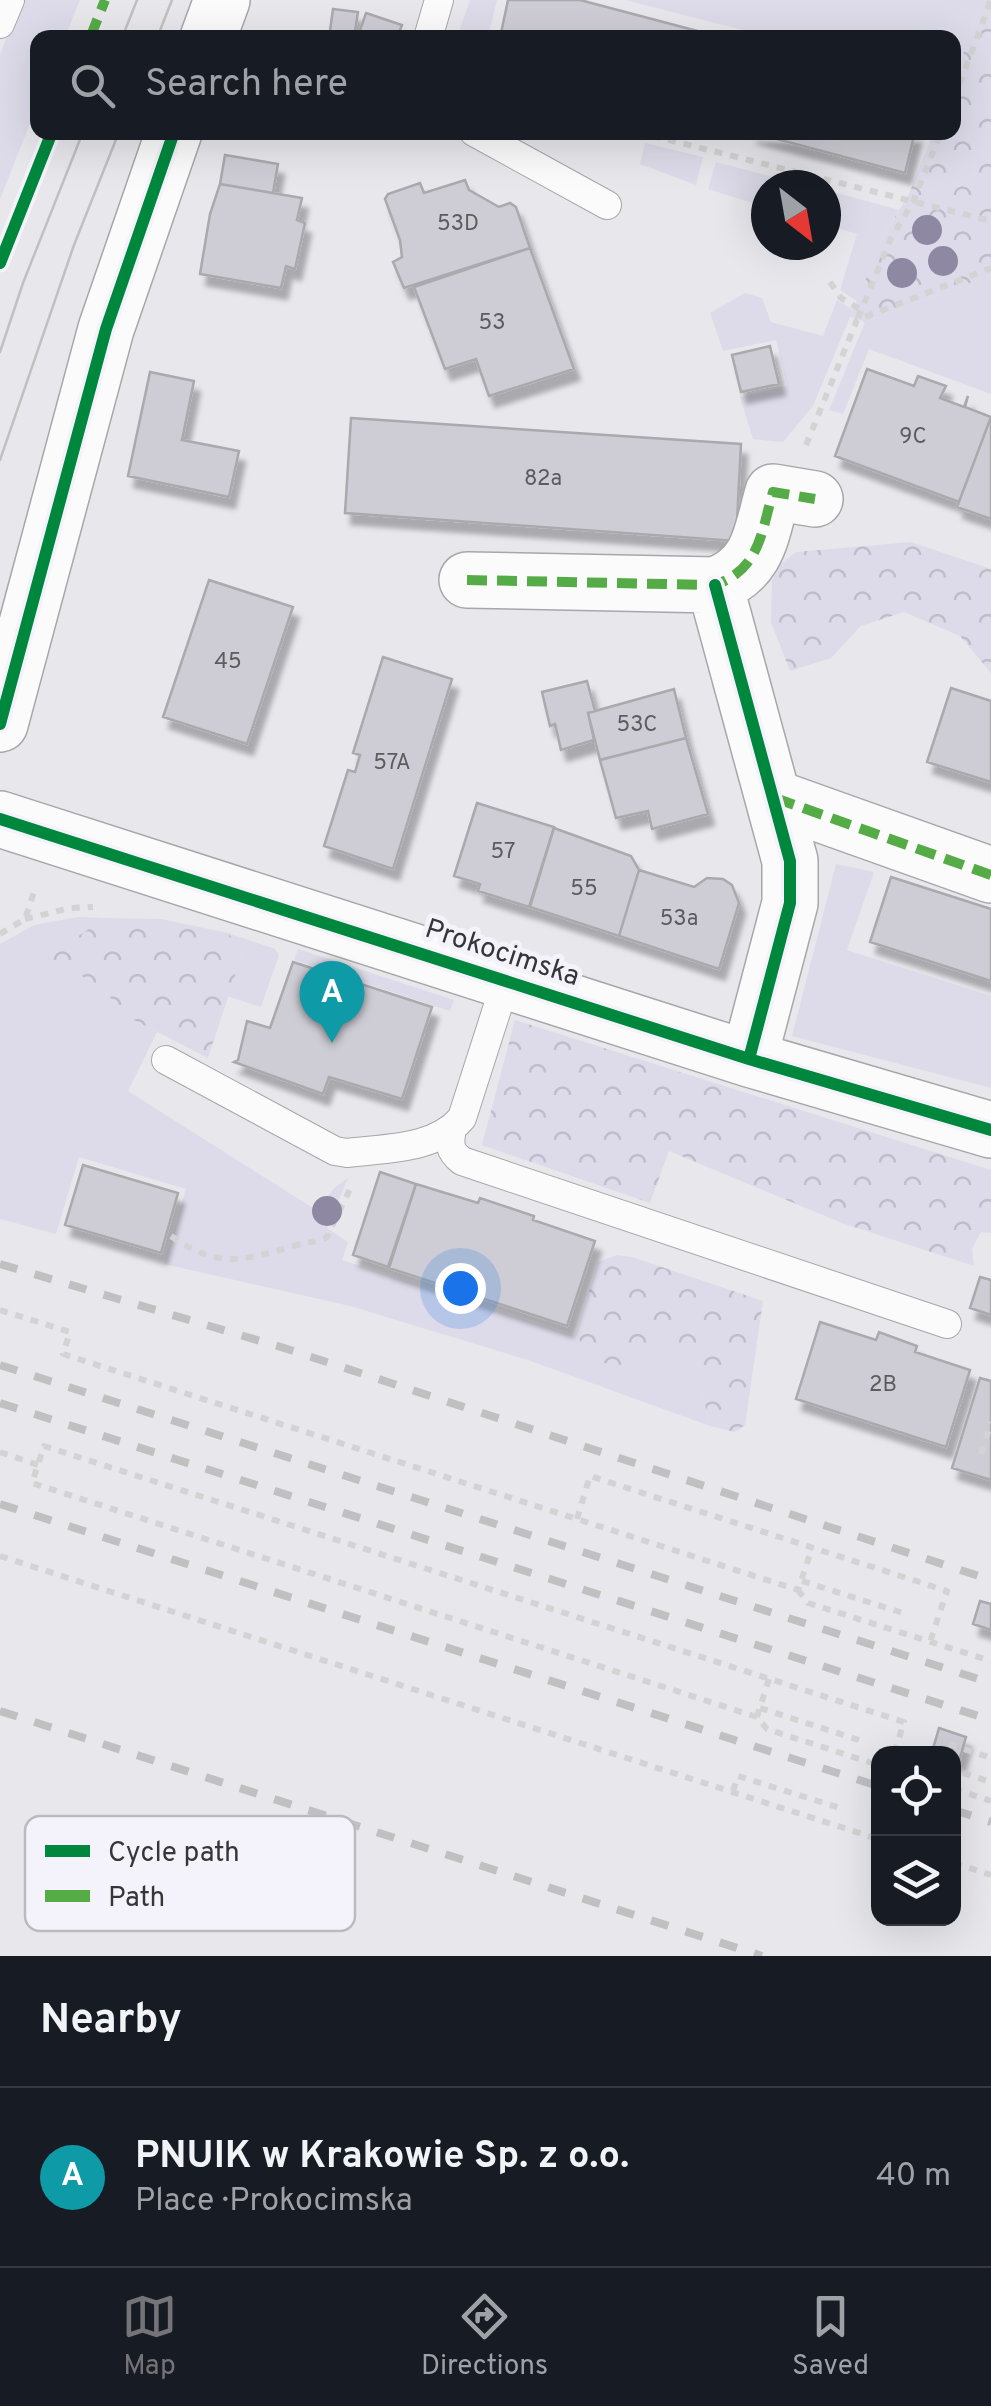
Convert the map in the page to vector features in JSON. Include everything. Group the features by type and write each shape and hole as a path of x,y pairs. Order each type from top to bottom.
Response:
{"street":[{"path":"211,30 222,0"},
{"path":"0,724 106,329 171,140"},
{"path":"467,580 715,585 735,578 750,565 773,492 808,479"},
{"path":"715,585 790,861 790,904 749,1058"},
{"path":"775,798 991,875"},
{"name":"Prokocimska","path":"0,819 749,1058 991,1130"}],"lane":[{"path":"0,24 10,0"},
{"path":"430,30 438,0"},
{"path":"489,140 607,205"},
{"path":"166,1060 336,1151 416,1144 436,1139 462,1118 506,981"},
{"path":"452,1129 449,1143 453,1154 462,1160 947,1324"}],"path":[{"path":"961,81 991,0"},
{"path":"669,140 991,221"},
{"path":"808,479 857,320 938,140"},
{"path":"857,320 991,268"},
{"path":"830,282 841,298 862,310"},
{"path":"0,934 25,918 37,883"},
{"path":"171,1236 190,1249 241,1260 319,1242 332,1230 357,1174"},
{"path":"0,1310 70,1332 62,1354 798,1590 808,1603 991,1661"},
{"path":"981,1454 991,1422"},
{"path":"862,1741 758,1712 32,1483 44,1446 904,1722 896,1746"},
{"path":"0,1452 38,1464"},
{"path":"577,1519 590,1476 947,1591 930,1642"},
{"path":"798,1590 812,1548"},
{"path":"0,1556 871,1837"},
{"path":"802,1581 902,1613"},
{"path":"769,1680 758,1712 767,1729 871,1763"},
{"path":"949,1744 991,1758"},
{"path":"963,1773 991,1782"},
{"path":"732,1792 738,1776 840,1808"},
{"path":"961,1791 991,1801"},
{"path":"961,1865 991,1875"}],"green space":[{"path":"20,0 80,0 68,30 30,30 30,124 0,199 0,55"},
{"path":"470,0 497,0 490,30 459,30"},
{"path":"625,0 983,0 961,60 961,30 743,30"},
{"path":"983,0 991,0 991,275 865,322 850,317 930,140 961,140 961,60"},
{"path":"645,143 703,157 696,185 640,164"},
{"path":"716,162 751,171 751,202 708,189"},
{"path":"841,194 899,210 884,235 857,301 840,290 857,234 841,229"},
{"path":"991,275 991,394 869,349 843,414 829,410 865,322"},
{"path":"745,293 762,298 771,322 823,336 837,300 853,310 813,406 783,442 753,439 740,397 787,386 776,340 723,351 710,313"},
{"path":"911,542 991,569 991,673 960,636 904,612 861,626 831,658 790,671 771,622 772,582 778,566 796,552"},
{"path":"836,864 874,872 847,950 991,996 991,1088 792,1036"},
{"path":"78,917 105,918 68,943 29,944 79,973 107,994 128,1017 157,1032 128,1091 316,1210 348,1178 327,1228 348,1242 342,1260 575,1336 604,1363 657,1340 697,1370 710,1426 528,1360 350,1306 164,1264 186,1189 79,1157 56,1234 0,1219 0,944 34,925"},
{"path":"105,918 161,919 228,933 243,951 208,1058 128,1017 107,994 79,974 29,959 29,943 68,943"},
{"path":"228,933 275,949 279,955 261,1007 227,996 243,951"},
{"path":"298,949 454,1000 450,1011 294,960"},
{"path":"515,1020 991,1170 991,1233 981,1232 972,1249 974,1266 842,1223 669,1151 650,1203 482,1145"},
{"path":"617,1255 763,1301 745,1425 735,1432 710,1426 697,1371 658,1341 630,1366 603,1363 575,1336 598,1262"}],"building":[{"path":"508,0 580,0 694,30 502,30"},
{"path":"333,9 358,12 355,30 330,30"},
{"path":"366,13 402,25 400,30 360,30"},
{"path":"780,140 913,140 905,173"},
{"path":"225,155 278,164 273,193 220,184"},
{"path":"465,180 469,190 499,207 510,203 516,207 530,248 404,288 393,262 402,257 400,240 385,199 388,194 420,183 424,193"},
{"path":"220,184 302,198 297,220 305,223 295,269 286,266 281,288 200,274 210,214"},
{"path":"530,248 574,369 489,396 476,359 445,369 414,287"},
{"path":"770,346 779,384 741,392 732,355"},
{"path":"867,369 914,386 918,376 946,386 940,398 964,407 968,396 965,407 991,417 959,502 835,456"},
{"path":"150,372 194,381 182,440 239,451 229,497 128,476"},
{"path":"991,417 991,519 957,507"},
{"path":"351,418 741,444 736,541 345,513"},
{"path":"209,580 293,607 247,744 163,717"},
{"path":"383,657 452,679 393,869 324,846 348,770 355,772 360,755 353,753"},
{"path":"587,681 595,711 588,713 594,740 561,750 542,692"},
{"path":"951,688 991,701 991,782 927,762"},
{"path":"674,689 686,738 600,760 588,713"},
{"path":"686,738 708,814 652,829 648,811 616,818 600,760"},
{"path":"477,803 554,827 529,907 478,891 480,884 454,876"},
{"path":"554,828 631,856 639,870 619,936 530,907"},
{"path":"639,870 694,887 707,878 723,879 732,885 739,903 719,969 619,936"},
{"path":"891,877 991,909 991,981 870,942"},
{"path":"293,962 432,1007 402,1099 329,1077 323,1094 234,1062 238,1060 247,1021 270,1028"},
{"path":"83,1165 178,1193 161,1253 65,1225"},
{"path":"380,1172 416,1184 388,1267 353,1255"},
{"path":"416,1184 478,1203 480,1198 595,1241 567,1326 389,1268"},
{"path":"980,1277 991,1280 991,1315 970,1308"},
{"path":"820,1322 876,1340 879,1332 917,1346 915,1352 970,1370 946,1447 796,1399"},
{"path":"980,1378 991,1381 991,1480 952,1468"},
{"path":"980,1601 991,1604 991,1630 973,1624"},
{"path":"939,1728 966,1737 961,1754 961,1746 934,1746"}],"tram line":[{"path":"125,30 137,0"},
{"path":"160,30 172,0"},
{"path":"0,352 80,140"},
{"path":"0,460 74,245 116,140"}],"railway":[{"path":"0,1264 284,1348 991,1580"},
{"path":"0,1365 991,1683"},
{"path":"0,1403 991,1720"},
{"path":"0,1504 871,1784"},
{"path":"0,1711 327,1816"},
{"path":"961,1812 991,1822"},
{"path":"355,1825 762,1956"}],"marked path":[{"path":"93,30 105,0"},
{"path":"467,580 715,585 730,578 750,559 773,492 815,499"},
{"path":"775,798 991,875"}],"cycle path":[{"path":"0,263 49,140"},
{"path":"0,724 106,329 171,140"},
{"path":"715,585 790,861 790,903 749,1059"},
{"path":"0,819 749,1059 991,1130"}],"place":[{"name":"PNUIK w Krakowie Sp. z o.o.","path":"332,1043"}]}
